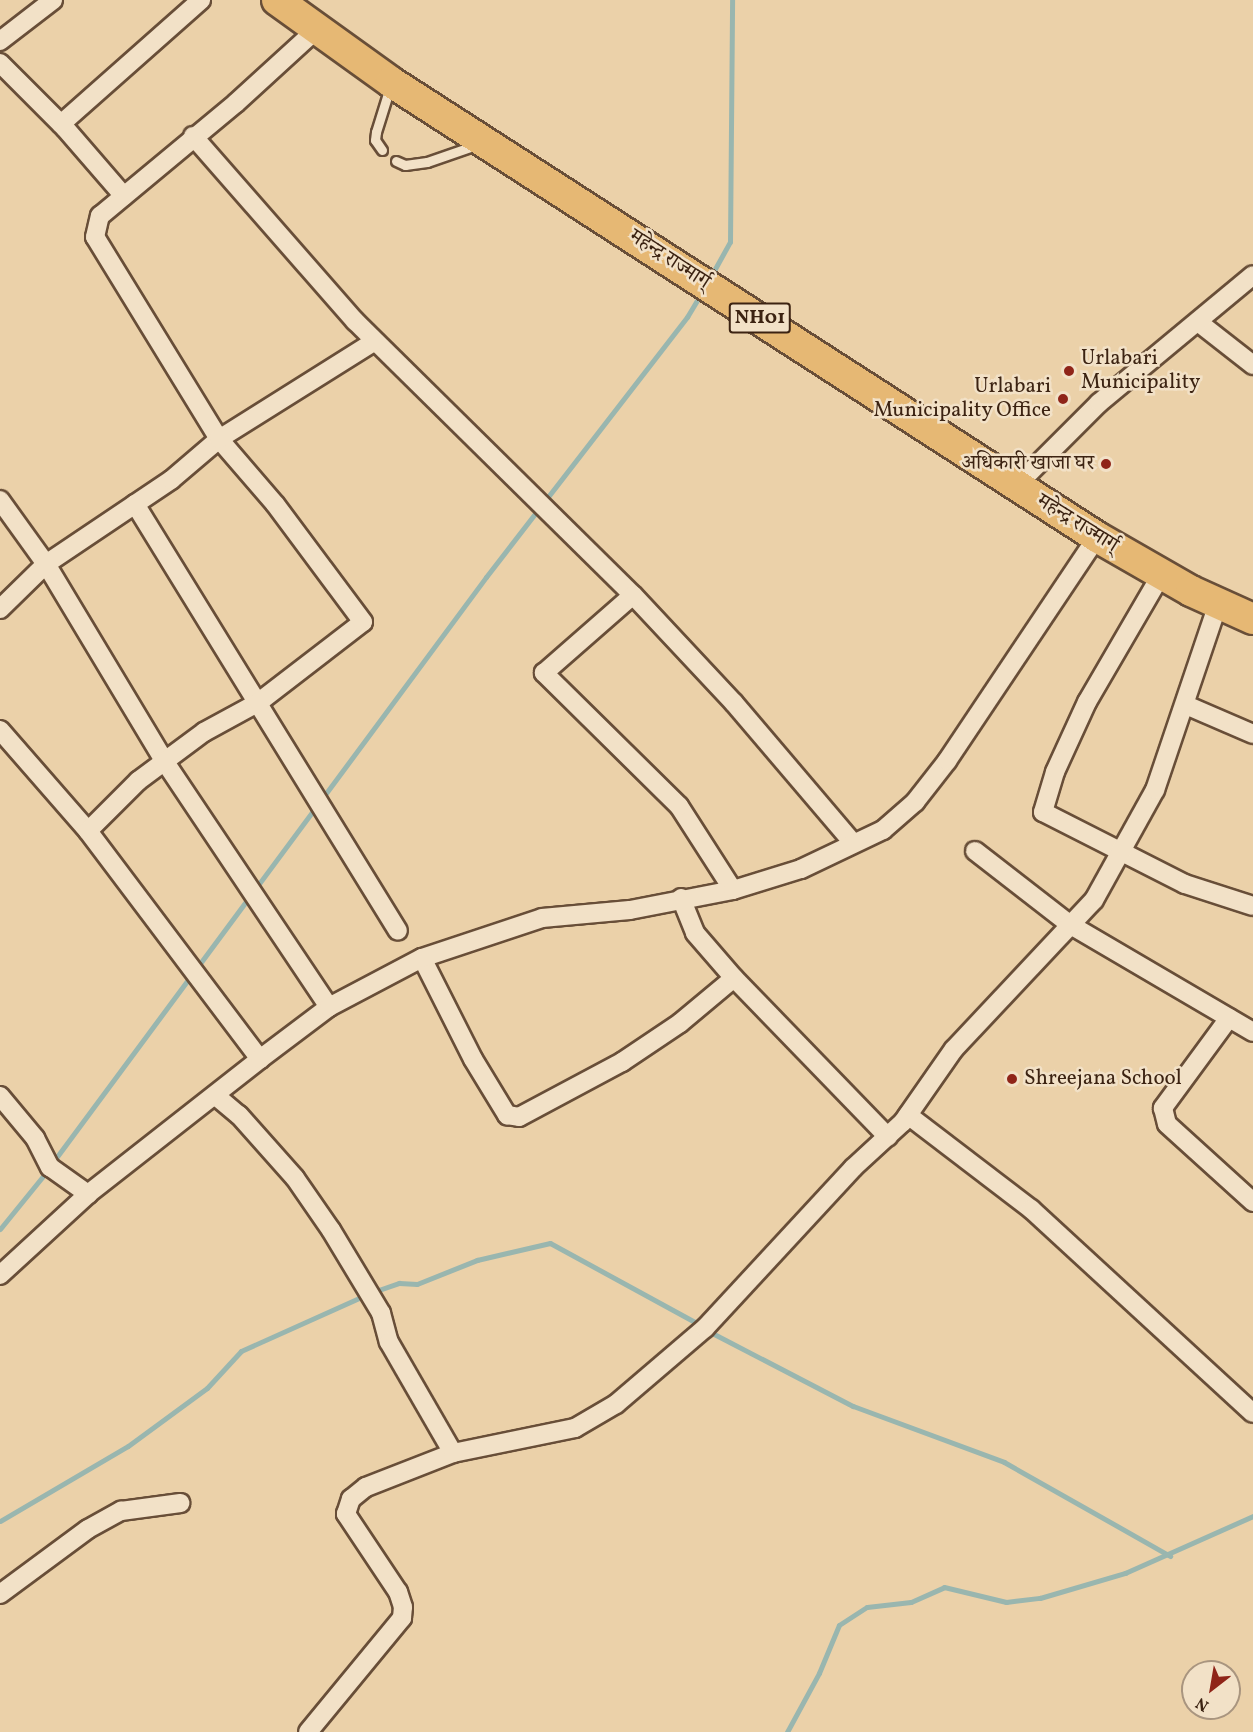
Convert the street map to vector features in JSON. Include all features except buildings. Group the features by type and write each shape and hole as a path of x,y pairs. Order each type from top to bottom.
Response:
{"highway":[{"name":"महेन्द्र राज्मार्ग्","path":"277,0 392,82 488,141 1097,537 1161,575 1218,604 1252,617"}],"street":[{"path":"0,41 53,0"},
{"path":"61,124 201,0"},
{"path":"88,831 138,781 204,732 259,702 363,622 275,504 219,439 96,237 100,216 193,136 236,103 316,30"},
{"path":"0,63 61,124 124,196"},
{"path":"193,136 375,341 542,508 633,595 734,703 853,843"},
{"path":"1017,485 1099,403 1253,275"},
{"path":"1198,322 1253,364"},
{"path":"0,609 46,564 135,504 219,439 375,341"},
{"path":"0,500 46,564 165,762 329,1007"},
{"path":"135,504 259,702 272,730 398,931"},
{"path":"0,1275 88,1194 329,1007 422,957 542,918 630,910 681,898 733,890 801,869 883,830 921,794 1097,537"},
{"path":"1161,575 1087,702 1055,772 1043,812 1185,884 1253,906"},
{"path":"633,595 544,673 679,807 733,890"},
{"path":"308,1732 402,1618 404,1607 398,1592 346,1514 351,1499 366,1487 453,1453 575,1428 616,1404 705,1328 854,1168 908,1115 954,1049 1068,924 1094,900 1155,790 1186,705 1218,604"},
{"path":"1186,705 1253,734"},
{"path":"0,730 88,831 260,1059"},
{"path":"975,851 1068,924 1253,1032"},
{"path":"681,898 695,933 734,978 888,1137"},
{"path":"422,957 507,1115 519,1117 631,1055 680,1023 734,978"},
{"path":"1229,1018 1162,1108 1167,1124 1253,1202"},
{"path":"0,1096 35,1138 50,1167 88,1194"},
{"path":"216,1096 239,1115 295,1178 331,1230 381,1313 389,1342 453,1453"},
{"path":"908,1115 1039,1216 1253,1413"},
{"path":"0,1594 88,1529 121,1511 180,1503"}],"lane":[{"path":"382,150 375,140 376,132 392,82"},
{"path":"396,161 405,165 427,162 488,141"}],"waterway":[{"path":"711,276 730,242 732,0"},
{"path":"53,1162 486,577 687,317 702,292"},
{"path":"0,1229 48,1170"},
{"path":"0,1521 128,1446 207,1388 241,1351 370,1293 399,1283 417,1284 477,1260 550,1243 697,1323"},
{"path":"712,1333 853,1406 1004,1462 1170,1556"},
{"path":"787,1732 819,1673 839,1625 867,1607 911,1602 944,1587 1006,1602 1040,1598 1125,1573 1253,1516"}],"place":[{"name":"Urlabari Municipality","path":"1069,371"},
{"name":"Urlabari Municipality Office","path":"1063,399"},
{"name":"अधिकारी खाजा घर","path":"1106,464"},
{"name":"Shreejana School","path":"1012,1079"}]}
